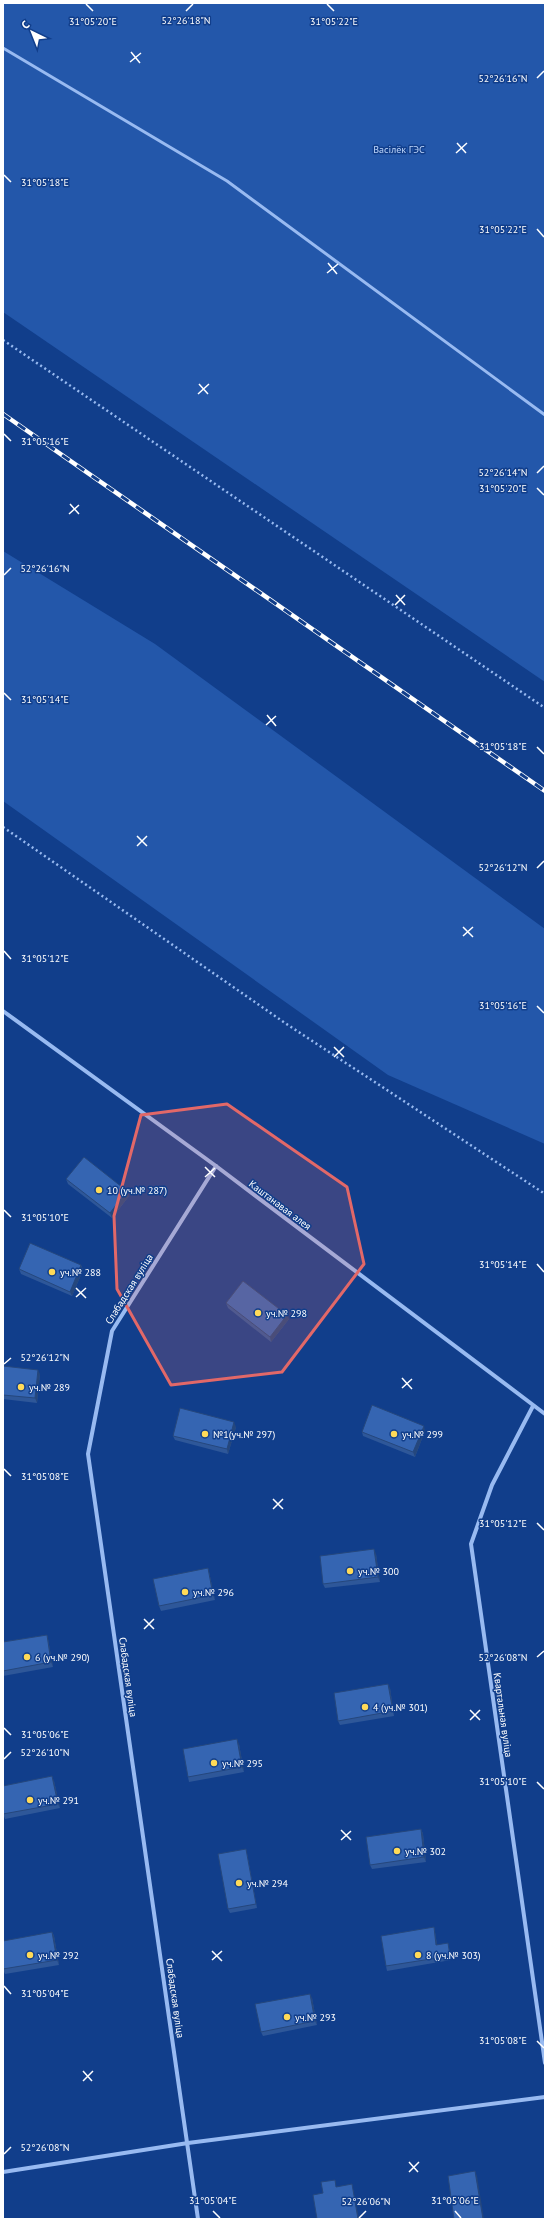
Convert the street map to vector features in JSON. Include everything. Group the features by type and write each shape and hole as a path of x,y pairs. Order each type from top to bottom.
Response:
{"street":[{"name":"Каштанавая алея","path":"3,1011 216,1166 545,1414"},
{"name":"Слабадская вуліца","path":"198,2219 88,1454 112,1331 216,1166"},
{"name":"Квартальная вуліца","path":"533,1406 492,1484 471,1544 545,2063"},
{"path":"3,2172 188,2143 545,2097"}],"lane":[{"path":"3,48 227,181 545,415"}],"path":[{"path":"3,340 545,708"},
{"path":"3,826 285,1023 545,1194"}],"highlighted area":[{"path":"227,1104 347,1187 364,1264 282,1372 171,1385 117,1289 114,1216 141,1115"}],"green space":[{"name":"Васілёк ГЭС","path":"3,3 545,3 545,682 3,312"},
{"path":"3,551 155,644 545,929 545,1144 388,1075 3,801"}],"building":[{"name":"10 (уч.№ 287)","path":"84,1157 127,1191 110,1213 66,1179"},
{"name":"уч.№ 288","path":"30,1243 81,1265 70,1292 19,1269"},
{"name":"уч.№ 298","path":"243,1281 287,1315 270,1337 226,1303"},
{"name":"уч.№ 289","path":"3,1366 38,1370 35,1398 3,1395"},
{"name":"уч.№ 299","path":"372,1405 424,1426 413,1452 362,1432"},
{"name":"№1(уч.№ 297)","path":"180,1408 234,1422 227,1449 173,1436"},
{"name":"уч.№ 300","path":"374,1549 378,1577 323,1584 320,1556"},
{"name":"уч.№ 296","path":"208,1568 213,1595 159,1606 153,1579"},
{"name":"6 (уч.№ 290)","path":"47,1635 51,1662 3,1671 3,1642"},
{"name":"4 (уч.№ 301)","path":"388,1684 393,1711 338,1721 334,1693"},
{"name":"уч.№ 295","path":"237,1739 242,1767 188,1777 183,1749"},
{"name":"уч.№ 291","path":"52,1776 58,1804 3,1814 3,1786"},
{"name":"уч.№ 302","path":"421,1829 424,1857 370,1865 366,1837"},
{"name":"уч.№ 294","path":"246,1849 256,1904 228,1909 218,1854"},
{"name":"8 (уч.№ 303)","path":"434,1927 436,1945 448,1943 450,1956 386,1966 381,1936"},
{"name":"уч.№ 292","path":"52,1932 57,1960 3,1969 3,1941"},
{"name":"уч.№ 293","path":"310,1994 315,2021 261,2032 255,2004"},
{"path":"475,2171 483,2219 454,2219 448,2176"},
{"path":"335,2180 336,2187 352,2184 358,2219 317,2219 313,2195 323,2193 321,2182"}],"railway":[{"path":"3,414 545,791"}],"place":[{"name":"10 (уч.№ 287)","path":"99,1190"},
{"name":"уч.№ 288","path":"52,1272"},
{"name":"уч.№ 298","path":"258,1313"},
{"name":"уч.№ 289","path":"21,1387"},
{"name":"№1(уч.№ 297)","path":"205,1434"},
{"name":"уч.№ 299","path":"394,1434"},
{"name":"уч.№ 300","path":"350,1571"},
{"name":"уч.№ 296","path":"185,1592"},
{"name":"6 (уч.№ 290)","path":"27,1657"},
{"name":"4 (уч.№ 301)","path":"365,1707"},
{"name":"уч.№ 295","path":"214,1763"},
{"name":"уч.№ 291","path":"30,1800"},
{"name":"уч.№ 302","path":"397,1851"},
{"name":"уч.№ 294","path":"239,1883"},
{"name":"уч.№ 292","path":"30,1955"},
{"name":"8 (уч.№ 303)","path":"418,1955"},
{"name":"уч.№ 293","path":"287,2017"}]}
